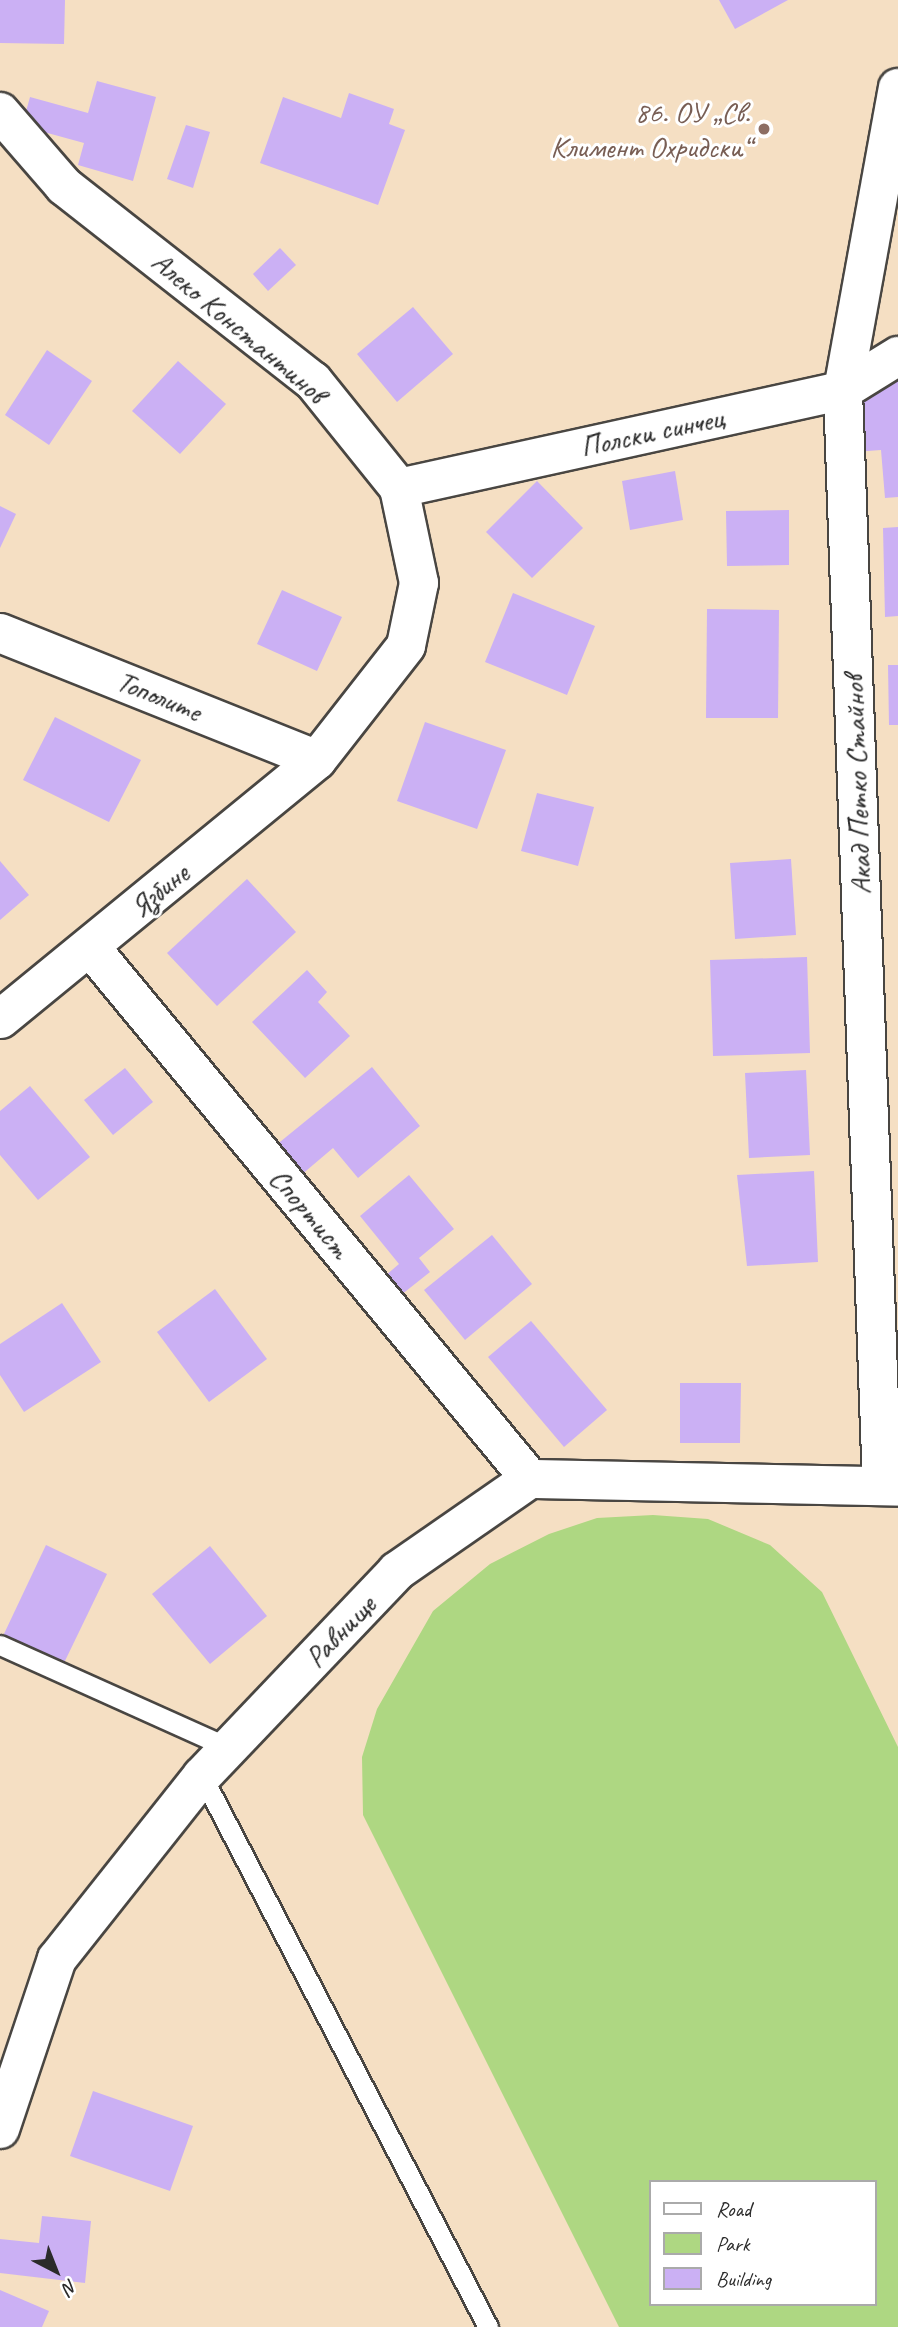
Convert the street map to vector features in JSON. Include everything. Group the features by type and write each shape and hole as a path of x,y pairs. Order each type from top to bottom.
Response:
{"street":[{"name":"Акад Петко Стайнов","path":"890,1486 843,390 898,88"},
{"name":"Алеко Константинов","path":"0,112 64,186 313,381 398,488 419,583 406,646 317,760"},
{"name":"Полски синчец","path":"398,488 843,390 898,356"},
{"name":"Тополите","path":"0,633 317,760"},
{"name":"Язбине","path":"0,1018 317,760"},
{"name":"Спортист","path":"90,947 530,1479"},
{"path":"530,1479 890,1486"},
{"name":"Равнище","path":"0,2129 57,1959 202,1776 397,1571 530,1479"}],"lane":[{"path":"0,1645 229,1748"},
{"path":"202,1776 488,2327"}],"green space":[{"path":"653,1515 708,1519 770,1545 822,1592 898,1747 898,2327 619,2327 363,1815 362,1757 377,1709 433,1611 490,1564 549,1534 597,1518"}],"building":[{"path":"0,0 65,0 64,44 0,43"},
{"path":"719,0 788,0 735,29"},
{"path":"97,81 156,97 133,181 78,165 84,143 22,126 30,97 88,113"},
{"path":"349,93 394,109 389,124 405,130 378,205 260,163 283,97 341,118"},
{"path":"186,125 210,132 193,188 167,179"},
{"path":"280,248 296,265 268,291 253,274"},
{"path":"413,307 453,354 397,402 357,354"},
{"path":"47,350 92,381 49,445 5,415"},
{"path":"178,361 226,404 180,454 132,411"},
{"path":"898,379 898,497 885,498 881,450 854,452 851,406 875,380"},
{"path":"675,471 683,520 630,530 622,481"},
{"path":"537,481 583,528 532,578 486,532"},
{"path":"0,506 16,514 0,548"},
{"path":"789,510 789,565 727,566 726,511"},
{"path":"898,527 898,616 885,617 883,528"},
{"path":"282,590 342,617 317,671 257,644"},
{"path":"513,593 595,626 567,695 485,662"},
{"path":"707,609 779,610 778,718 706,718"},
{"path":"888,665 898,665 898,725 889,725"},
{"path":"55,717 141,760 109,822 23,780"},
{"path":"425,722 506,750 477,829 397,801"},
{"path":"537,793 594,807 578,866 521,851"},
{"path":"791,859 796,935 735,939 730,863"},
{"path":"0,861 29,895 0,920"},
{"path":"247,879 296,932 217,1006 167,953"},
{"path":"807,957 810,1053 713,1056 710,960"},
{"path":"307,970 327,992 318,1002 350,1036 305,1078 252,1022"},
{"path":"372,1067 420,1126 358,1178 333,1148 300,1176 275,1146"},
{"path":"125,1068 153,1102 113,1135 84,1100"},
{"path":"806,1070 810,1155 749,1158 745,1073"},
{"path":"30,1086 90,1157 38,1200 0,1155 0,1111"},
{"path":"814,1171 818,1262 747,1266 737,1175"},
{"path":"409,1175 454,1229 419,1258 430,1272 401,1295 385,1276 399,1264 360,1216"},
{"path":"492,1235 532,1284 465,1340 424,1290"},
{"path":"215,1289 267,1359 209,1402 157,1332"},
{"path":"62,1303 101,1362 24,1412 0,1375 0,1344"},
{"path":"531,1321 607,1410 564,1447 488,1357"},
{"path":"680,1383 741,1383 740,1443 680,1443"},
{"path":"46,1545 107,1574 63,1665 3,1636"},
{"path":"210,1546 267,1616 210,1664 152,1594"},
{"path":"93,2091 193,2126 170,2191 70,2156"},
{"path":"42,2216 91,2221 85,2283 0,2273 0,2239 39,2243"},
{"path":"0,2290 49,2311 42,2327 0,2327"}],"place":[{"name":"86. ОУ „Св. Климент Охридски“","path":"764,129"}]}
